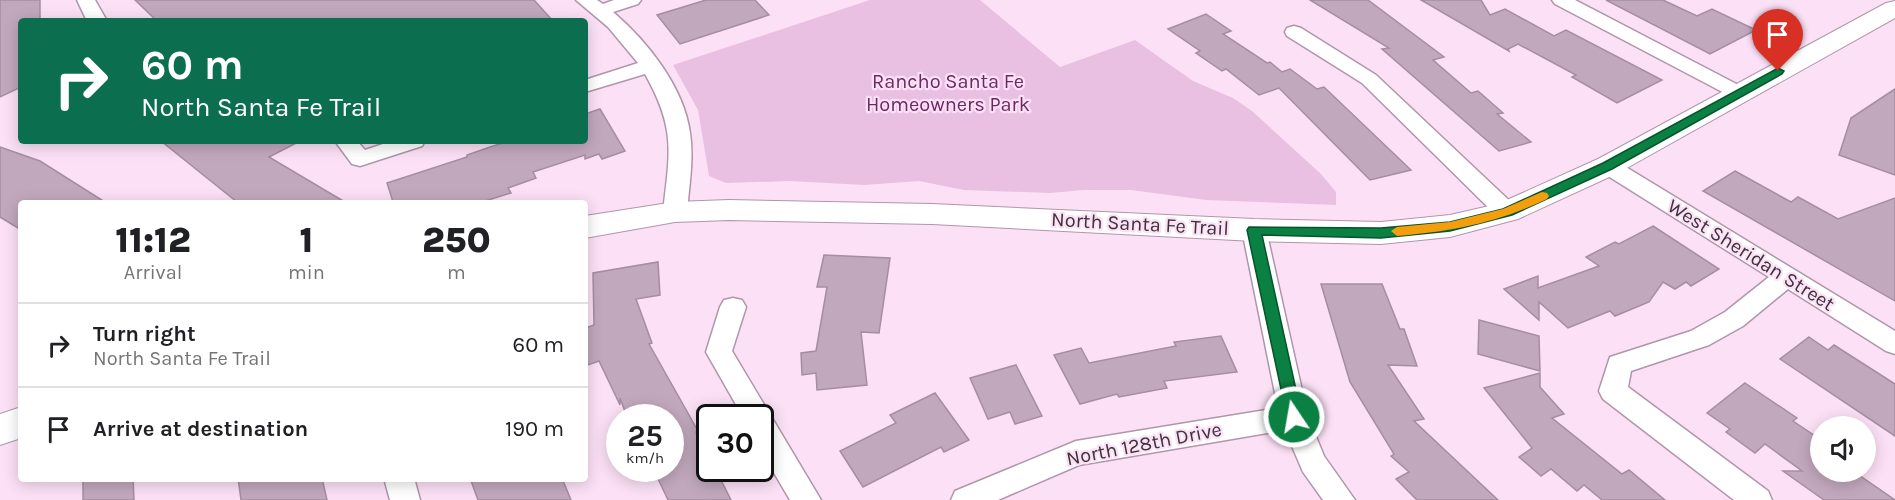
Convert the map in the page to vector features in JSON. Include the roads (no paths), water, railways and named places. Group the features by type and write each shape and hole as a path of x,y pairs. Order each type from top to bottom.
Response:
{"street":[{"path":"86,0 95,18"},
{"path":"594,5 632,0"},
{"path":"1561,0 1739,93"},
{"path":"594,5 624,31 649,66 665,94 678,125 675,212"},
{"name":"North Santa Fe Trail","path":"588,226 675,212 729,210 932,214 1254,230 1381,233 1450,226 1507,212 1608,166 1895,8"},
{"path":"1294,32 1369,79 1507,212"},
{"path":"588,85 649,66"},
{"path":"348,144 360,159 405,144"},
{"name":"West Sheridan Street","path":"1608,166 1895,344"},
{"path":"1254,230 1294,417 1313,463 1340,500"},
{"path":"1757,500 1613,391 1619,364 1700,338 1734,319 1786,277"},
{"path":"733,307 719,352 749,404"},
{"name":"North 128th Drive","path":"966,500 1076,453 1294,417"},
{"path":"0,430 18,423"},
{"path":"774,446 806,500"},
{"path":"400,482 405,500"}],"park label":[{"name":"Rancho Santa Fe Homeowners Park","path":"948,92"}]}
